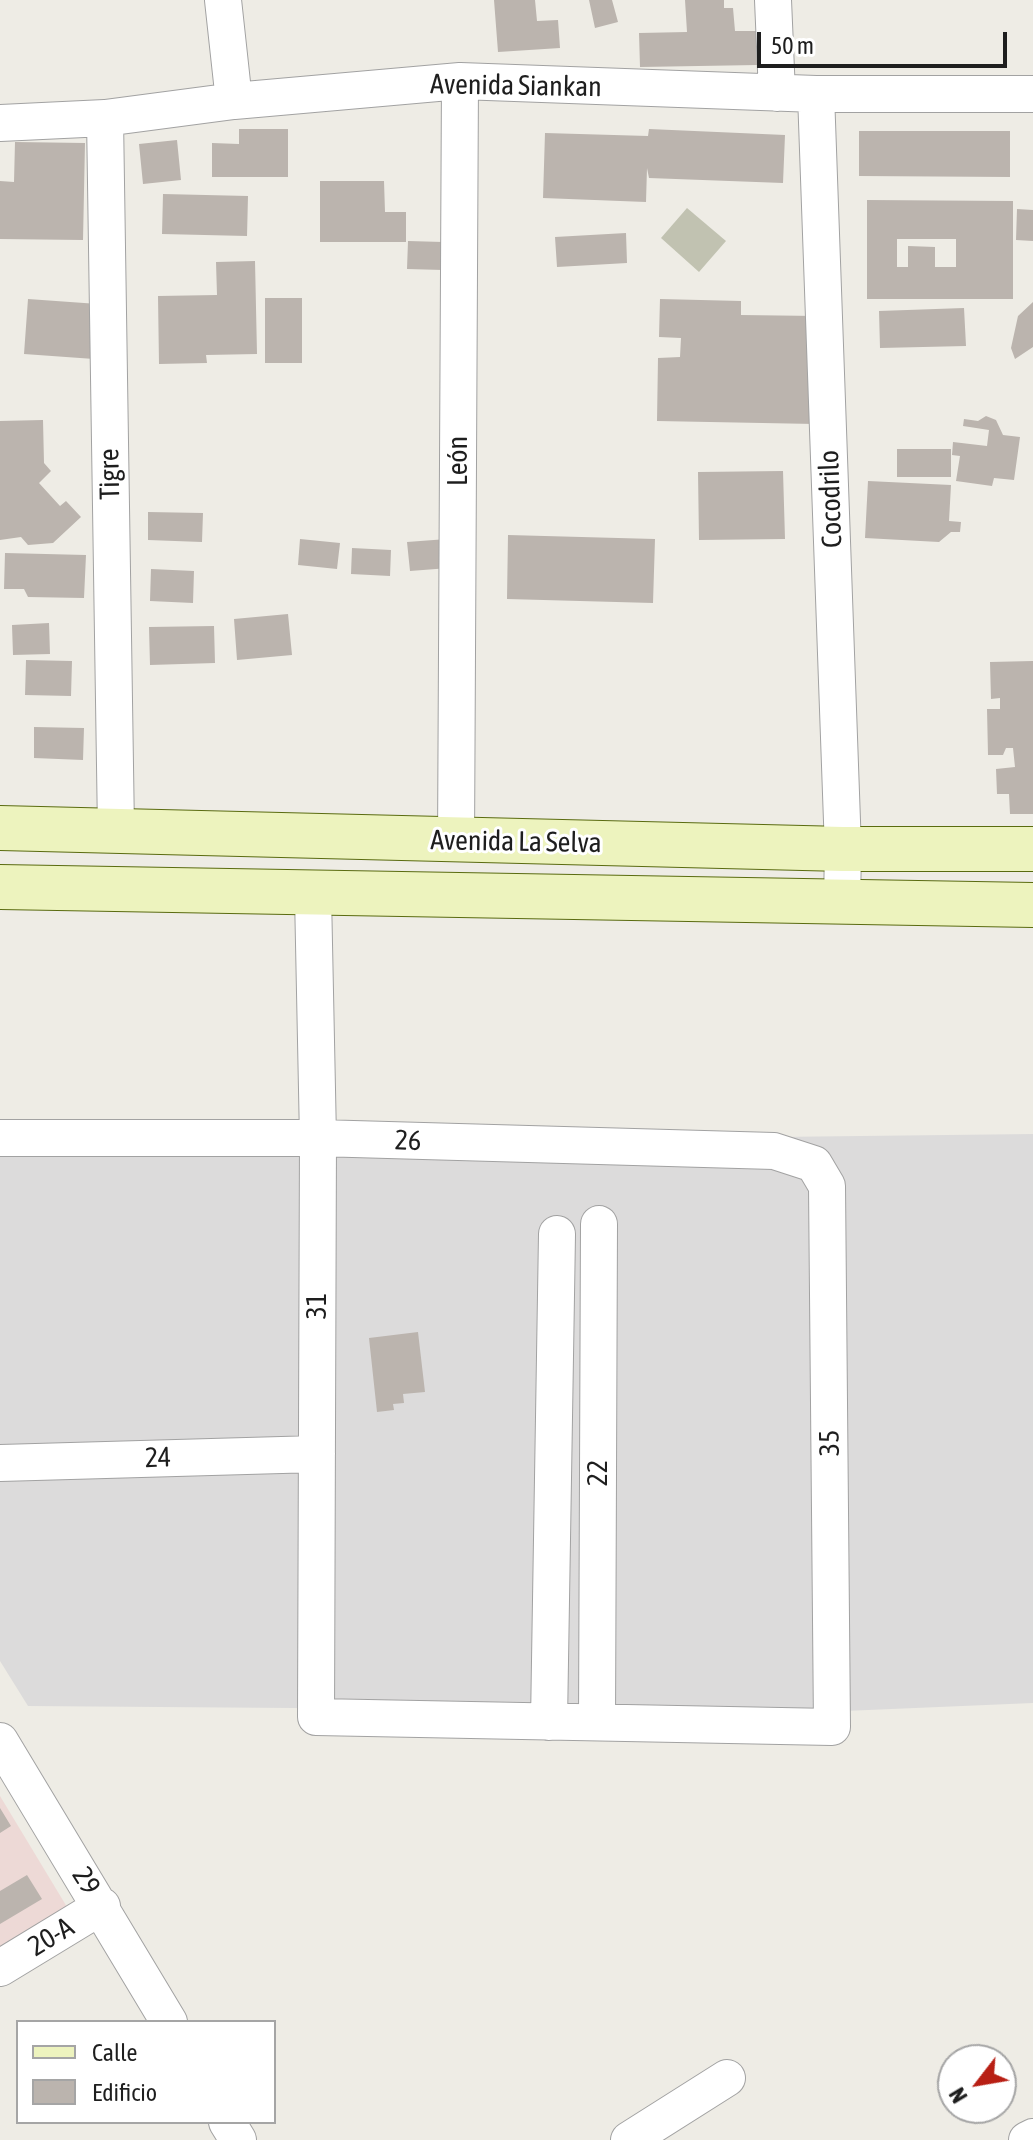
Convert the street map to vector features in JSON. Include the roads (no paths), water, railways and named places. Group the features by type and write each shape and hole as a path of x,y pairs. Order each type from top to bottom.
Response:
{"street":[{"path":"223,0 234,101"},
{"path":"773,0 777,93"},
{"name":"Avenida Siankan","path":"0,123 105,118 234,101 460,81 816,94 1033,94"},
{"name":"León","path":"456,841 460,81"},
{"name":"Cocodrilo","path":"816,94 843,849 842,903"},
{"name":"Tigre","path":"105,118 116,830"},
{"name":"Avenida La Selva","path":"0,828 843,849 1033,849"},
{"name":"Avenida La Selva","path":"0,887 313,895 1033,905"},
{"name":"31","path":"313,895 318,1138 316,1717 549,1722"},
{"name":"26","path":"0,1138 318,1138 774,1151 814,1164"},
{"name":"35","path":"597,1722 832,1727 827,1186 814,1164"},
{"name":"22","path":"597,1722 599,1224"},
{"path":"557,1234 549,1722 597,1722"},
{"name":"24","path":"0,1463 317,1454"},
{"name":"29","path":"0,1741 168,2020"},
{"name":"20-A","path":"0,1968 102,1906"},
{"path":"629,2140 727,2078"},
{"path":"1027,2140 1033,2137"}]}
